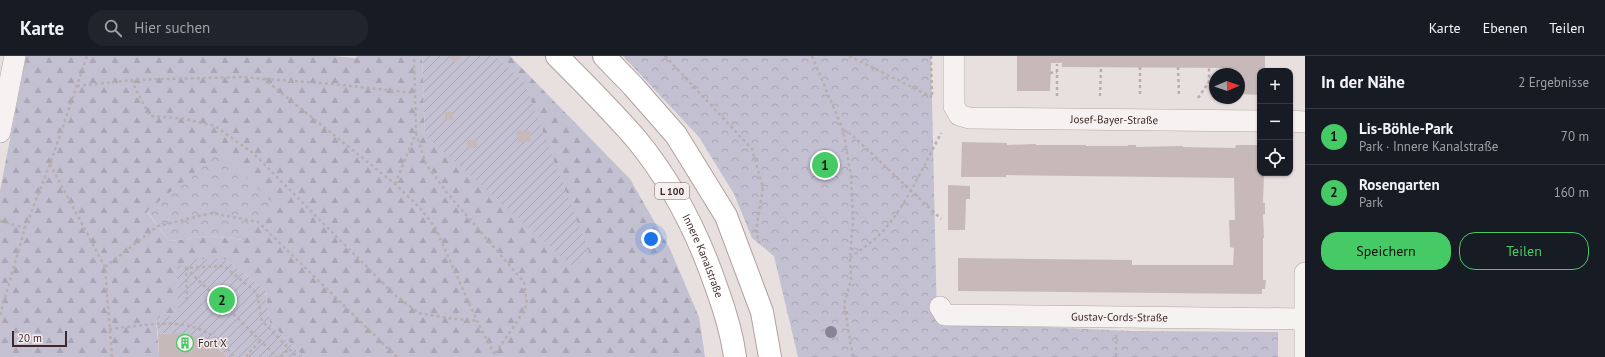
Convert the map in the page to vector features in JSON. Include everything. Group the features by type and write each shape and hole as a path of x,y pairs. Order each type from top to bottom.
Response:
{"main road":[{"name":"Innere Kanalstraße","path":"557,56 637,141 664,178 684,211 707,259 724,310 735,357"},
{"name":"L 100","path":"604,56 633,86 676,135 726,216 762,312 770,357"}],"street":[{"path":"0,132 15,56"},
{"name":"Josef-Bayer-Straße","path":"954,56 954,106 959,115 969,118 1257,121"},
{"path":"1293,121 1305,122"},
{"path":"1305,273 1305,357"},
{"name":"Gustav-Cords-Straße","path":"940,307 945,315 1304,319"}],"path":[{"path":"0,315 25,228 50,164 87,56"},
{"path":"264,79 395,184 419,207 435,227 477,321 495,356 527,304 524,282 448,194 426,164 416,133 414,56"},
{"path":"665,56 752,149 764,188 756,231"},
{"path":"812,56 843,130 851,176 853,221 850,258 851,280 844,304 853,357"},
{"path":"848,56 932,97 931,56"},
{"path":"1057,64 1057,96"},
{"path":"1100,96 1101,67"},
{"path":"1140,67 1140,97"},
{"path":"1178,68 1179,97"},
{"path":"1198,98 1208,82 1209,68"},
{"path":"1050,73 1057,72"},
{"path":"77,86 130,80 241,77 333,84 414,93"},
{"path":"130,80 150,116 186,119 215,126 253,153 397,297 419,313 477,321"},
{"path":"843,130 851,134 941,220"},
{"path":"395,184 416,133"},
{"path":"850,258 877,236 894,215 910,190 941,133"},
{"path":"50,164 105,267 112,357"},
{"path":"105,267 158,226 212,213 258,222 397,357"},
{"path":"0,221 25,228"},
{"path":"186,268 224,266 257,293 262,321 298,357"},
{"path":"186,268 188,300"},
{"path":"186,268 277,357"},
{"path":"109,329 157,324 188,325 199,328 217,339 226,346 234,357"},
{"path":"248,357 247,355 260,341"},
{"path":"281,357 289,348"}],"green space":[{"path":"26,56 333,56 356,58 357,56 422,56 425,135 524,82 496,56 510,56 630,179 670,249 699,317 705,357 304,357 270,323 265,290 225,259 190,259 178,316 156,317 159,357 0,357 0,191","holes":["147,212 258,222 244,240 210,236 169,241"]},
{"path":"422,56 496,56 524,82 589,252 574,268 425,135"},
{"path":"623,56 931,56 937,322 1131,331 1278,332 1278,357 798,357 774,256 752,238 734,194 699,137"},
{"path":"220,152 274,204 244,240 210,236 169,241 147,211"},
{"path":"190,259 225,259 265,290 270,323 304,357 227,357 212,344 196,337 178,334 158,334 156,316 178,316 177,268"}],"building":[{"path":"448,56 461,56 455,63"},
{"path":"1017,56 1265,56 1265,68 1257,68 1257,95 1245,94 1245,68 1062,67 1062,63 1051,63 1050,91 1017,91"},
{"path":"445,112 453,112 453,120 445,119"},
{"path":"517,131 530,131 531,141 518,142"},
{"path":"467,140 477,140 477,148 467,148"},
{"path":"962,142 1007,143 1007,145 1136,145 1136,147 1183,146 1235,148 1236,145 1257,145 1257,176 1264,176 1263,203 1265,203 1265,214 1263,214 1263,280 1266,280 1265,289 1262,289 1262,294 958,291 958,258 1132,260 1132,265 1233,265 1234,248 1230,247 1229,220 1235,220 1234,178 1006,175 1006,177 961,177"},
{"path":"948,185 970,186 970,199 966,199 965,230 948,230"},
{"name":"Fort X","path":"158,334 189,334 207,341 227,357 159,357"}],"place":[{"name":"Lis-Böhle-Park","path":"825,165"},
{"name":"Rosengarten","path":"222,300"},
{"name":"Fort X","path":"185,343"}]}
